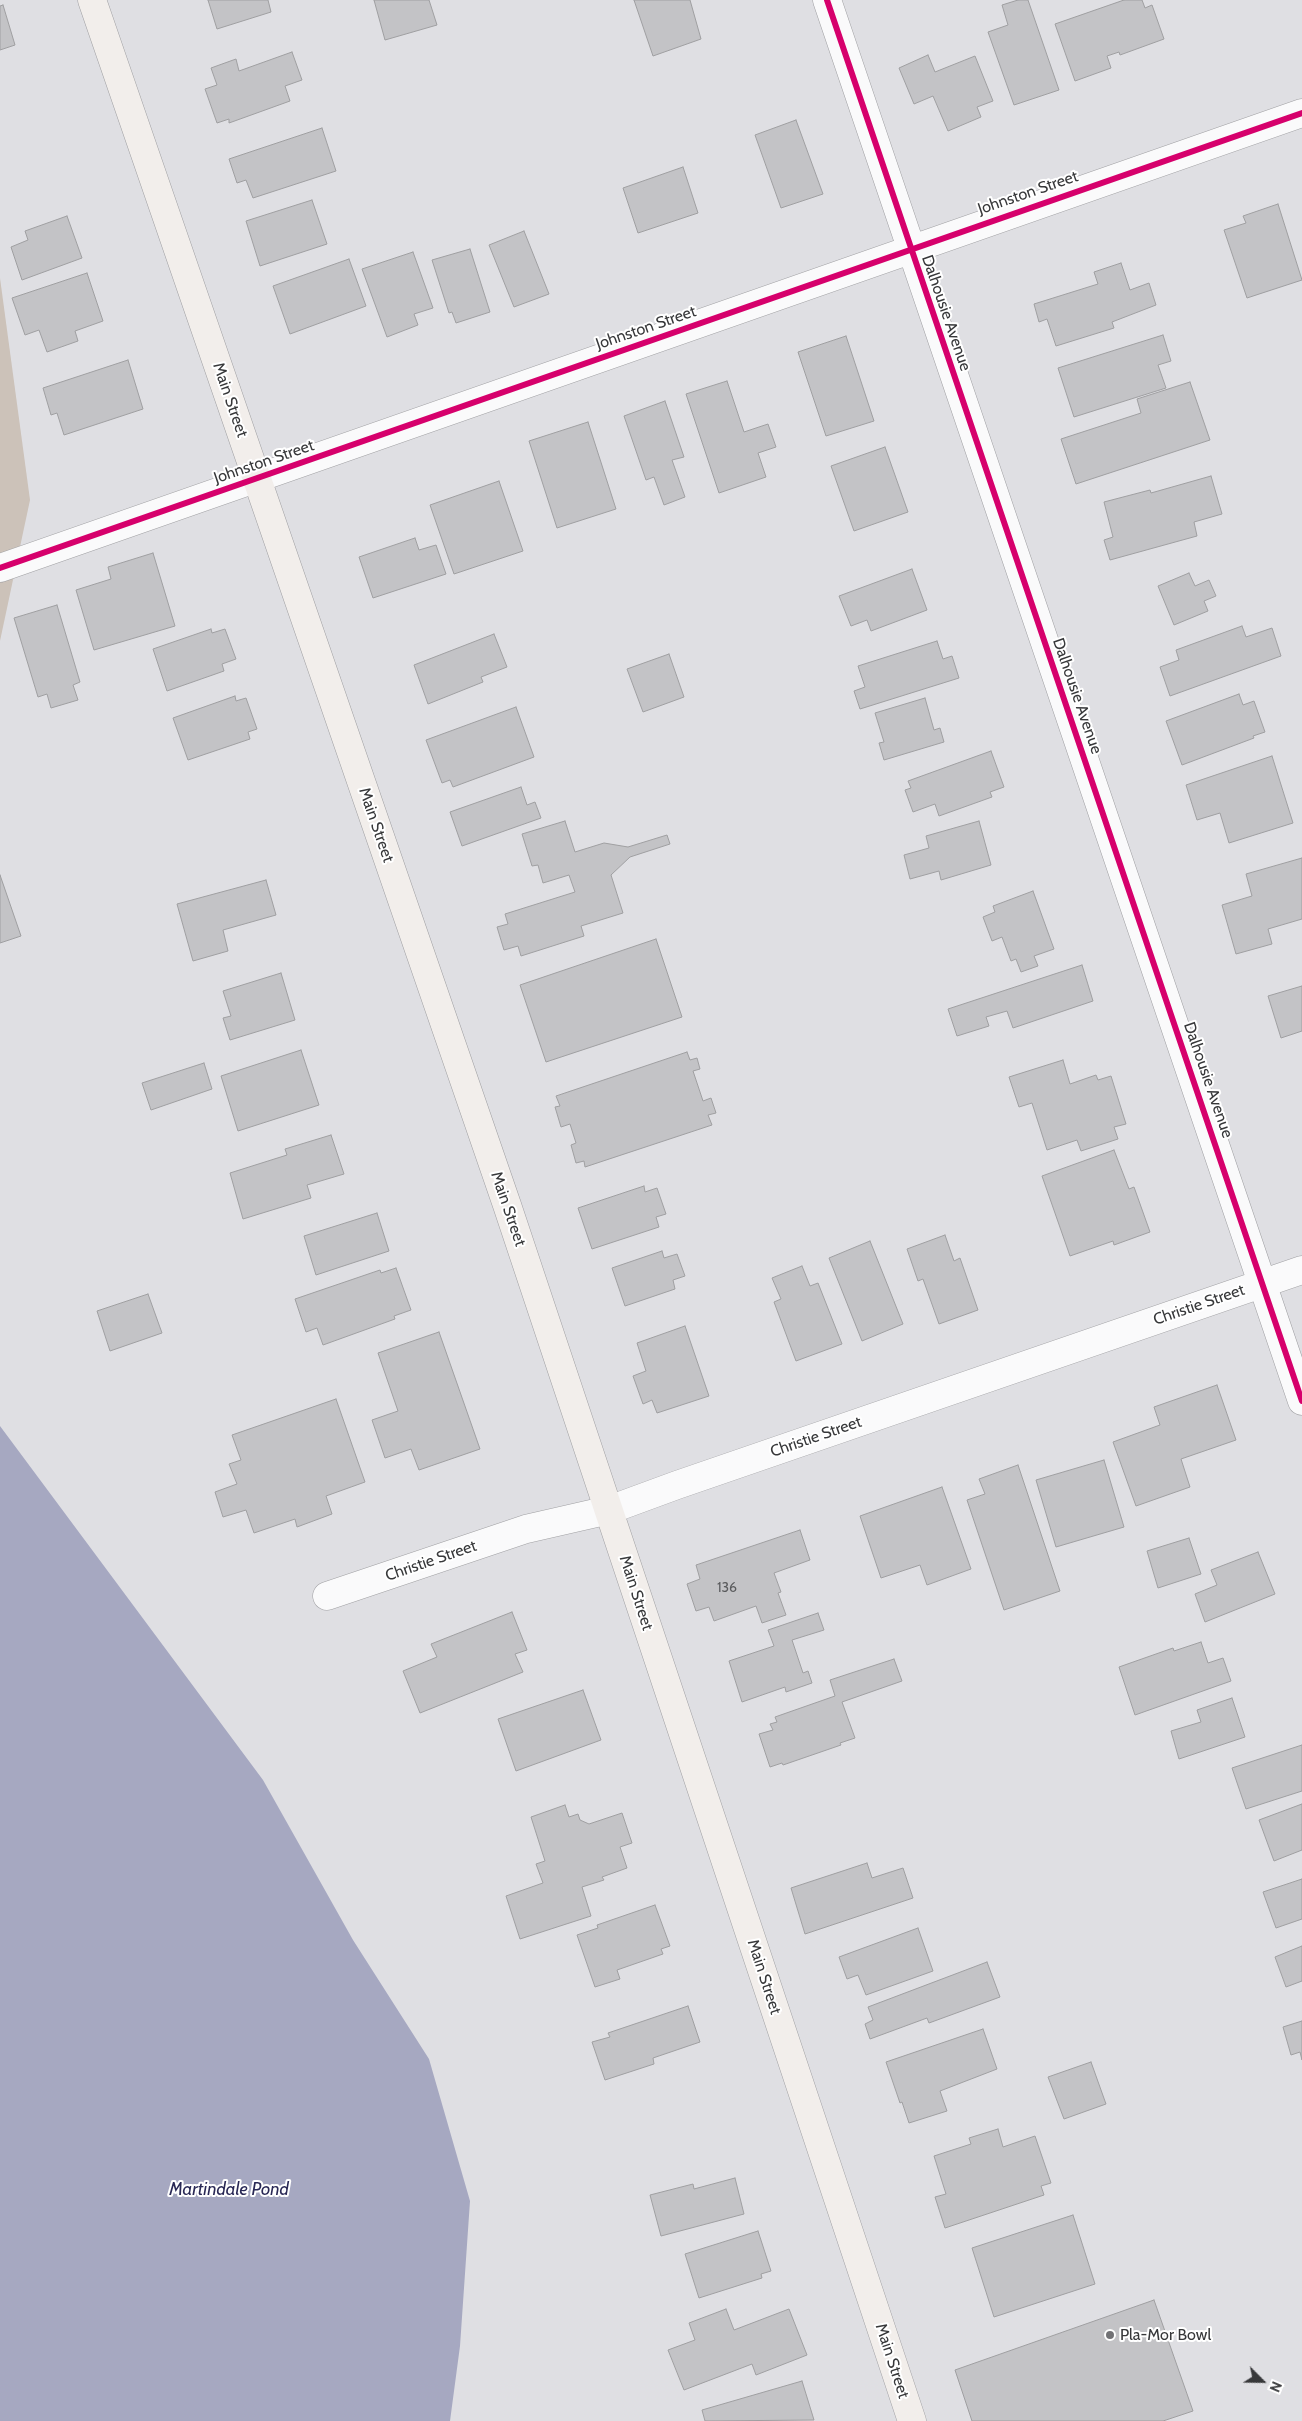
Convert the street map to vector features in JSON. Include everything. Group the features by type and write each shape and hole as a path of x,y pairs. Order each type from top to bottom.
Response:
{"main road":[{"name":"Main Street","path":"92,0 507,1205 912,2421"}],"street":[{"name":"Dalhousie Avenue","path":"827,0 1302,1401"},
{"name":"Johnston Street","path":"0,568 183,502 211,496 258,480 910,249 1302,113"},
{"name":"Christie Street","path":"327,1596 526,1528 609,1510 1302,1270"}],"shaded area":[{"path":"0,278 30,500 0,641"}],"water":[{"name":"Martindale Pond","path":"0,1426 263,1780 353,1940 429,2059 470,2201 460,2346 450,2421 0,2421"}],"building":[{"path":"208,0 268,0 271,12 217,29"},
{"path":"374,0 429,0 437,25 385,40"},
{"path":"634,0 690,0 701,39 653,56"},
{"path":"1018,0 1028,0 1059,90 1014,105 988,32 1008,25 1002,5"},
{"path":"1124,0 1142,0 1145,8 1152,5 1164,39 1120,55 1119,52 1107,56 1111,68 1075,81 1055,24"},
{"path":"3,5 15,45 0,50 0,6"},
{"path":"292,52 302,80 285,86 290,101 229,123 229,119 217,123 205,89 217,85 211,68 236,59 239,71"},
{"path":"928,55 935,72 975,56 993,101 977,107 981,117 948,131 933,96 914,104 899,68"},
{"path":"796,120 823,194 781,208 755,135"},
{"path":"322,128 336,171 253,198 246,180 237,183 229,159"},
{"path":"683,167 698,213 638,233 623,188"},
{"path":"312,200 327,244 260,266 246,221"},
{"path":"1278,204 1302,280 1247,298 1224,230 1246,223 1243,216"},
{"path":"67,216 82,258 22,280 11,247 28,240 25,231"},
{"path":"524,231 549,294 514,307 489,245"},
{"path":"470,249 490,312 456,323 452,312 449,313 432,260"},
{"path":"413,252 433,308 414,314 418,325 387,337 362,269"},
{"path":"349,259 366,306 290,334 273,286"},
{"path":"1121,263 1130,290 1149,283 1156,305 1112,322 1114,328 1056,346 1047,319 1039,322 1034,304 1098,284 1094,272"},
{"path":"87,273 103,321 75,331 78,341 47,352 39,330 25,335 12,298"},
{"path":"1163,335 1171,361 1158,365 1166,388 1074,417 1058,368"},
{"path":"846,336 874,421 826,436 798,352"},
{"path":"128,360 143,409 64,435 57,413 51,415 43,388"},
{"path":"727,381 744,432 768,424 776,447 758,453 766,477 719,493 686,394"},
{"path":"1190,382 1210,440 1076,484 1061,439 1141,413 1137,399"},
{"path":"665,401 684,457 672,460 685,497 664,505 654,477 646,480 624,416"},
{"path":"588,422 616,509 557,528 529,441"},
{"path":"885,447 908,512 854,531 831,466"},
{"path":"1211,476 1222,514 1194,522 1197,536 1110,560 1104,540 1113,537 1104,502 1150,490 1151,493"},
{"path":"499,481 523,551 454,574 430,505"},
{"path":"415,538 419,550 436,545 446,574 373,598 359,557"},
{"path":"153,553 175,626 94,650 76,590 111,579 108,567"},
{"path":"912,569 927,610 871,631 867,620 851,626 839,596"},
{"path":"1189,573 1195,586 1209,580 1216,596 1204,601 1208,611 1174,625 1158,586"},
{"path":"57,605 80,682 73,685 78,700 51,708 47,694 38,697 14,618"},
{"path":"1242,626 1246,637 1272,628 1281,656 1170,696 1160,667 1179,660 1176,650"},
{"path":"211,629 212,633 225,629 236,659 222,664 224,671 167,691 153,649"},
{"path":"494,634 507,667 481,677 483,682 428,704 414,665"},
{"path":"937,641 943,659 952,656 959,678 860,709 854,691 865,687 858,666"},
{"path":"669,654 684,697 643,712 627,669"},
{"path":"1239,694 1243,705 1254,701 1265,732 1253,736 1254,738 1182,765 1166,721"},
{"path":"235,696 236,701 246,698 257,729 248,732 250,739 188,760 173,718"},
{"path":"925,698 934,730 940,728 944,742 884,760 879,743 884,742 875,713"},
{"path":"516,707 534,757 453,787 450,780 442,783 426,740"},
{"path":"991,751 1004,787 990,792 992,797 939,816 935,804 913,812 905,790 911,788 908,781"},
{"path":"1272,756 1293,823 1229,843 1220,813 1197,820 1186,785"},
{"path":"521,787 527,805 535,802 541,818 462,846 450,812"},
{"path":"565,821 575,852 604,843 628,847 667,835 670,844 630,857 611,875 623,913 581,926 584,936 521,956 518,946 504,950 497,927 508,924 505,914 575,892 569,875 543,883 538,865 532,866 522,834"},
{"path":"979,821 991,865 941,880 939,871 910,879 904,855 929,848 926,836"},
{"path":"1302,858 1302,919 1268,929 1272,944 1236,954 1222,905 1252,896 1246,874"},
{"path":"0,875 21,936 0,943"},
{"path":"266,880 276,915 223,930 228,951 193,961 177,904"},
{"path":"1033,891 1054,949 1034,956 1038,966 1021,972 1016,959 1011,961 1002,937 992,941 983,917 995,912 993,906"},
{"path":"656,939 682,1017 546,1062 520,985"},
{"path":"1082,965 1093,1001 1013,1028 1007,1011 986,1017 989,1026 957,1036 948,1009"},
{"path":"281,973 295,1020 230,1040 223,1018 231,1016 223,991"},
{"path":"1302,986 1302,1031 1281,1038 1268,996"},
{"path":"301,1050 319,1105 238,1131 221,1076"},
{"path":"687,1052 690,1060 697,1058 700,1069 693,1071 703,1101 711,1098 716,1113 708,1115 712,1125 585,1167 584,1161 576,1163 571,1145 576,1143 570,1124 561,1127 555,1107 560,1106 556,1096"},
{"path":"1063,1060 1070,1084 1096,1075 1098,1080 1111,1076 1126,1124 1114,1127 1118,1139 1081,1151 1077,1140 1047,1150 1032,1103 1019,1107 1009,1077"},
{"path":"204,1063 212,1089 151,1110 142,1083"},
{"path":"331,1135 344,1174 307,1185 311,1198 243,1219 230,1173 287,1155 285,1149"},
{"path":"1114,1150 1129,1189 1134,1187 1150,1232 1114,1245 1113,1241 1070,1256 1042,1176"},
{"path":"644,1186 645,1192 657,1188 666,1214 656,1217 659,1227 592,1249 578,1208"},
{"path":"377,1213 389,1251 316,1275 304,1236"},
{"path":"945,1235 954,1261 960,1258 978,1310 939,1324 923,1279 918,1281 907,1249"},
{"path":"870,1241 903,1324 862,1341 829,1258"},
{"path":"662,1251 664,1258 677,1254 685,1276 673,1280 675,1289 625,1306 612,1268"},
{"path":"802,1266 810,1286 818,1283 842,1344 796,1361 774,1302 781,1299 772,1278"},
{"path":"396,1268 411,1310 394,1316 395,1319 323,1345 317,1328 306,1332 295,1299 380,1270 381,1273"},
{"path":"148,1294 162,1333 110,1351 97,1311"},
{"path":"685,1326 709,1396 657,1413 652,1400 643,1404 633,1376 646,1371 637,1343"},
{"path":"439,1332 480,1449 419,1470 411,1449 385,1458 372,1420 398,1411 378,1353"},
{"path":"1217,1385 1236,1440 1181,1459 1190,1487 1136,1506 1113,1442 1160,1425 1154,1407"},
{"path":"336,1399 365,1482 326,1496 332,1514 297,1527 295,1519 254,1533 246,1510 223,1517 215,1492 237,1484 229,1464 241,1460 232,1435"},
{"path":"1104,1460 1124,1527 1056,1547 1036,1480"},
{"path":"1018,1465 1060,1591 1004,1610 967,1500 985,1494 979,1479"},
{"path":"942,1487 971,1569 927,1585 920,1565 881,1578 860,1516"},
{"path":"800,1530 810,1560 774,1573 781,1592 778,1593 786,1615 762,1623 756,1606 714,1621 709,1607 696,1611 687,1584 700,1579 696,1565"},
{"path":"1189,1538 1201,1574 1158,1588 1147,1551"},
{"path":"1258,1552 1275,1594 1205,1622 1195,1594 1217,1585 1211,1570"},
{"path":"512,1612 527,1650 515,1654 523,1672 420,1713 403,1671 437,1657 431,1644"},
{"path":"818,1613 824,1630 792,1640 803,1673 808,1671 812,1683 786,1692 785,1687 742,1702 729,1661 774,1646 768,1630"},
{"path":"1201,1642 1208,1663 1223,1658 1231,1681 1135,1715 1119,1667 1173,1648 1174,1651"},
{"path":"894,1659 902,1681 842,1702 855,1738 840,1743 841,1745 783,1765 782,1763 770,1767 759,1734 773,1730 770,1724 777,1722 775,1717 835,1696 830,1680"},
{"path":"583,1690 601,1740 516,1771 498,1719"},
{"path":"1232,1698 1245,1737 1179,1759 1171,1731 1201,1722 1197,1710"},
{"path":"1302,1745 1302,1791 1246,1809 1232,1768"},
{"path":"1302,1804 1302,1850 1274,1861 1259,1820"},
{"path":"565,1805 569,1817 578,1814 580,1820 589,1824 622,1813 632,1843 620,1847 627,1868 602,1877 604,1880 582,1887 591,1916 520,1939 506,1896 543,1883 536,1864 545,1861 531,1817"},
{"path":"867,1863 872,1878 903,1868 913,1898 805,1934 791,1888"},
{"path":"1302,1879 1302,1919 1276,1928 1263,1892"},
{"path":"655,1905 670,1946 661,1949 663,1954 617,1970 620,1979 595,1987 577,1935 598,1928 597,1925"},
{"path":"918,1928 933,1971 866,1995 858,1975 847,1979 839,1957"},
{"path":"1302,1946 1302,1981 1286,1987 1275,1957"},
{"path":"987,1962 1000,1997 929,2023 927,2018 870,2039 865,2024 873,2020 868,2007"},
{"path":"688,2006 700,2042 653,2058 654,2064 605,2080 592,2042 610,2037 608,2033"},
{"path":"1302,2021 1302,2060 1300,2052 1291,2055 1283,2027"},
{"path":"983,2029 997,2069 940,2091 947,2111 909,2123 886,2062"},
{"path":"1091,2062 1106,2104 1064,2119 1048,2077"},
{"path":"998,2129 1003,2147 1035,2136 1051,2183 1041,2186 1044,2195 945,2228 935,2197 946,2194 934,2156 971,2144 969,2138"},
{"path":"735,2178 744,2214 661,2236 650,2195 693,2184 694,2189"},
{"path":"1073,2215 1095,2284 994,2317 972,2248"},
{"path":"758,2231 771,2271 761,2274 762,2278 699,2298 685,2254"},
{"name":"Pla-Mor Bowl","path":"1154,2300 1193,2411 1163,2421 972,2421 955,2370"},
{"path":"726,2309 734,2330 789,2309 807,2355 756,2375 752,2364 684,2390 668,2350 695,2340 689,2323"},
{"path":"802,2381 814,2420 705,2421 702,2410"}],"cycle path":[{"path":"827,0 1302,1401"},
{"path":"0,568 1302,113"}],"place":[{"name":"Pla-Mor Bowl","path":"1110,2335"}]}
